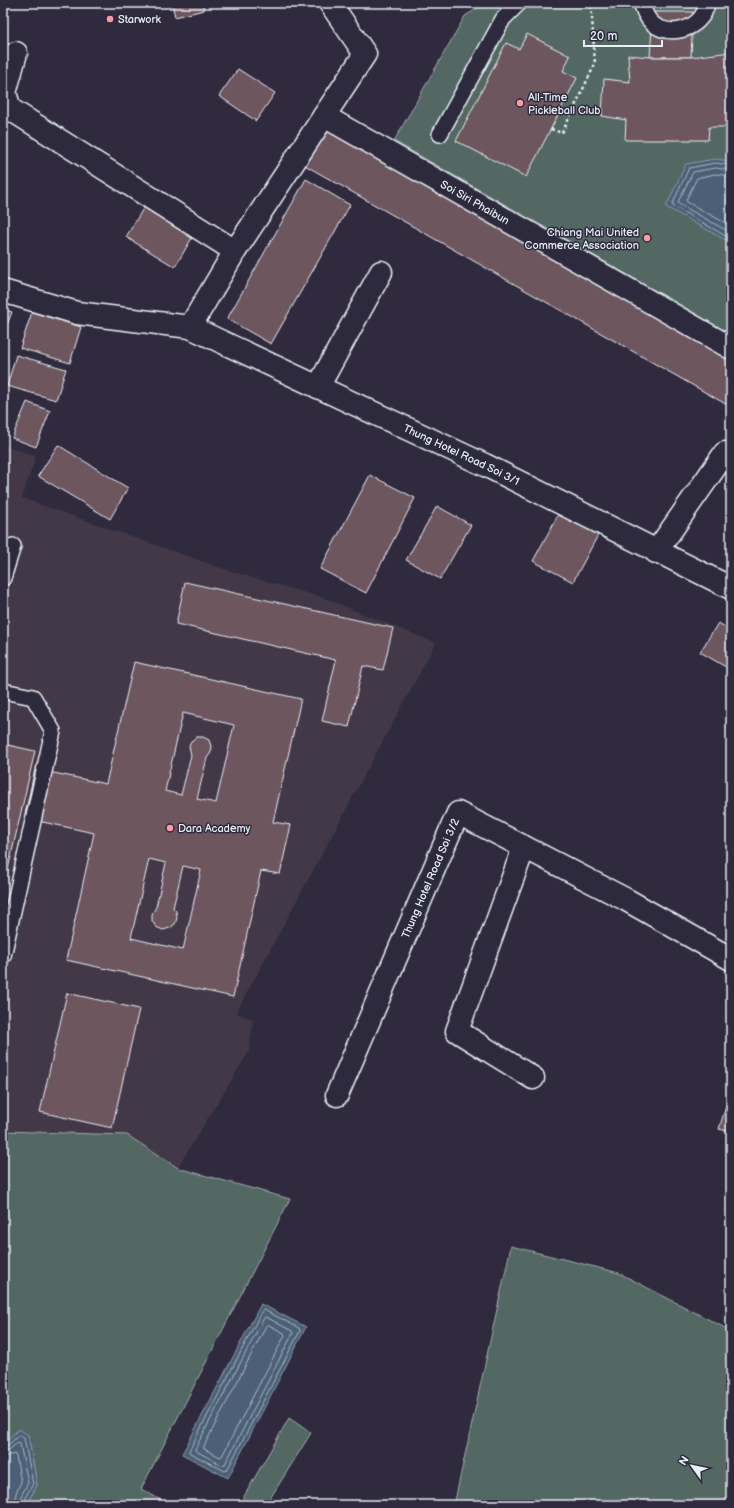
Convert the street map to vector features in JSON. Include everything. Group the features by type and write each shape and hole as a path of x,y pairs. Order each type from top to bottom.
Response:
{"street":[{"path":"190,327 235,251 365,54 330,3"},
{"path":"16,53 5,93 10,109 235,251"},
{"name":"Soi Siri Phaibun","path":"324,116 731,348"},
{"path":"318,387 381,272"},
{"name":"Thung Hotel Road Soi 3/1","path":"3,291 77,313 190,327 485,465 656,552 731,588"},
{"path":"656,552 725,453"},
{"name":"Thung Hotel Road Soi 3/2","path":"337,1095 458,813 625,899 731,959"},
{"path":"524,847 457,1031 533,1078"}],"lane":[{"path":"440,134 503,19 519,3"},
{"path":"641,3 646,16 655,25 667,30 680,31 692,26 702,17 707,3"},
{"path":"3,578 13,546"},
{"path":"3,691 33,697 53,731 3,956"}],"path":[{"path":"551,128 562,133 595,64 591,3"}],"shaded area":[{"name":"Dara Academy","path":"3,445 36,456 22,498 230,571 324,598 436,643 236,1013 253,1019 249,1052 178,1167 3,1205"}],"green space":[{"name":"Chiang Mai United Commerce Association","path":"486,3 731,3 731,334 394,141 465,16"},
{"path":"3,1131 127,1135 178,1168 290,1199 141,1489 170,1505 28,1505 37,1485 28,1435 3,1444"},
{"path":"511,1246 619,1273 731,1331 731,1505 454,1505"},
{"path":"289,1418 311,1433 266,1505 239,1505"}],"water":[{"path":"715,159 731,161 731,243 666,207 686,164"},
{"path":"261,1304 306,1327 228,1478 182,1454"},
{"path":"19,1429 28,1435 37,1485 28,1505 3,1505 3,1444"}],"building":[{"path":"172,3 203,3 204,10 175,17"},
{"path":"653,12 693,12 691,57 650,57"},
{"name":"All-Time Pickleball Club","path":"527,34 570,56 563,71 577,78 526,177 456,141 506,43 519,49"},
{"path":"731,52 731,127 709,127 708,140 625,140 626,120 602,116 604,79 630,82 628,55 650,57 691,57"},
{"path":"238,69 275,93 256,121 219,96"},
{"path":"323,128 731,360 731,407 301,163"},
{"path":"306,179 350,205 271,344 227,319"},
{"path":"147,202 196,231 175,267 126,237"},
{"path":"3,309 12,312 3,335"},
{"path":"32,312 81,327 70,363 20,348"},
{"path":"16,355 66,369 56,400 7,386"},
{"path":"27,402 50,411 36,447 12,438"},
{"path":"58,445 128,488 110,519 38,476"},
{"path":"370,475 415,498 366,593 320,569"},
{"path":"437,506 471,525 440,579 406,560"},
{"path":"559,513 598,535 573,582 533,561"},
{"path":"185,582 393,628 383,670 363,666 349,727 322,721 336,660 176,624"},
{"path":"718,623 731,630 731,670 700,652"},
{"path":"134,662 301,699 273,822 291,825 280,874 261,871 233,997 66,960 94,833 24,818 35,769 106,784","holes":["183,713 234,725 216,803 197,799 207,758 212,749 209,740 203,737 197,737 191,741 189,746 191,755 181,795 165,791","149,859 166,863 156,907 152,914 152,921 156,927 163,930 170,928 175,924 177,918 176,911 173,908 183,866 201,870 183,950 131,938"]},
{"path":"731,720 731,730 727,727"},
{"path":"8,745 35,751 3,891 3,768"},
{"path":"67,993 139,1009 112,1128 40,1112"},
{"path":"731,1090 731,1132 719,1129"}],"place":[{"name":"Starwork","path":"110,19"},
{"name":"All-Time Pickleball Club","path":"520,103"},
{"name":"Chiang Mai United Commerce Association","path":"647,238"},
{"name":"Dara Academy","path":"170,828"}]}
